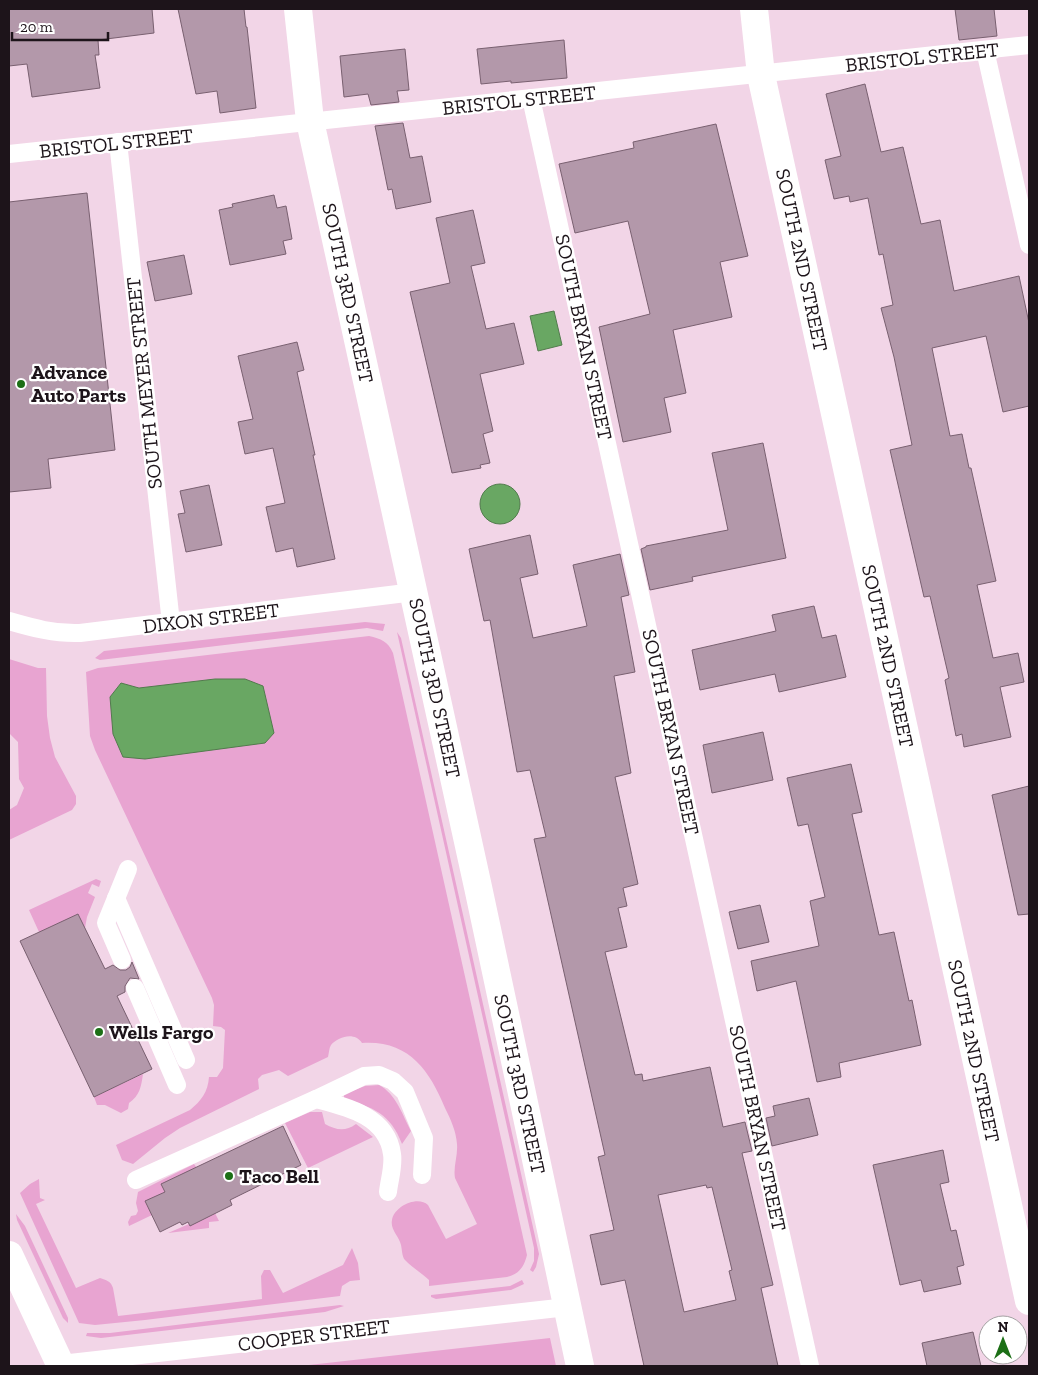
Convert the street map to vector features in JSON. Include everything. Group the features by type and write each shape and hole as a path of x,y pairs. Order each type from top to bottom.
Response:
{"street":[{"name":"SOUTH 3RD STREET","path":"298,9 310,121 414,592 580,1366"},
{"name":"SOUTH 2ND STREET","path":"754,9 761,75 1029,1301"},
{"path":"9,1255 61,1365"}],"lane":[{"name":"BRISTOL STREET","path":"9,154 1029,45"},
{"path":"985,50 1029,246"},
{"name":"SOUTH BRYAN STREET","path":"531,98 810,1366"},
{"name":"SOUTH MEYER STREET","path":"118,142 171,623"},
{"name":"DIXON STREET","path":"9,621 39,630 66,634 171,623 414,592"},
{"path":"122,960 106,923 128,869"},
{"path":"116,898 186,1060"},
{"path":"135,988 176,1085"},
{"path":"136,1180 364,1076 378,1075 393,1081 405,1092 424,1138 422,1175"},
{"path":"316,1099 363,1114 378,1125 389,1142 392,1155 388,1192"},
{"name":"COOPER STREET","path":"61,1365 567,1307"}],"shaded area":[{"path":"554,311 562,345 538,351 530,316"},
{"path":"504,484 511,487 517,493 520,504 519,512 511,521 504,524 496,524 489,521 481,512 480,500 483,493 492,485"},
{"path":"365,622 385,624 383,631 367,628 100,660 95,658 104,651"},
{"path":"397,632 401,638 539,1254 533,1272 530,1270 534,1261 534,1248"},
{"path":"369,636 384,641 393,653 527,1255 520,1269 515,1274 507,1277 429,1286 429,1280 404,1259 400,1242 393,1230 392,1224 394,1215 402,1206 418,1201 428,1205 446,1239 477,1224 455,1178 456,1135 439,1094 432,1081 415,1060 392,1046 378,1043 362,1043 351,1036 338,1039 331,1045 328,1057 288,1076 279,1070 262,1075 258,1079 259,1089 180,1128 133,1164 122,1160 116,1145 190,1110 197,1103 205,1092 209,1077 217,1077 223,1068 225,1030 221,1027 213,1026 214,1005 212,998 95,750 90,736 86,672 98,668"},
{"path":"9,659 38,668 46,668 47,716 50,738 55,757 76,796 76,804 72,810 9,840 9,810 17,805 24,788 19,779 18,742 9,733"},
{"path":"215,679 245,679 263,686 274,733 265,743 145,759 123,757 113,734 110,697 121,683 139,688"},
{"path":"96,879 101,881 99,887 92,884 88,893 95,897 85,928 39,932 29,910"},
{"path":"143,1074 142,1083 136,1097 129,1103 128,1109 121,1113 105,1105 97,1105 94,1097"},
{"path":"379,1085 394,1099 411,1131 402,1144 392,1125 380,1113 364,1105 344,1099 344,1094 365,1086"},
{"path":"310,1112 322,1112 325,1124 333,1128 344,1129 356,1124 373,1137 308,1168 285,1123"},
{"path":"194,1164 197,1168 162,1185 165,1192 152,1215 129,1226 128,1222 131,1216 136,1215 138,1211 136,1203 138,1192"},
{"path":"39,1179 40,1198 45,1200 36,1204 76,1288 100,1278 108,1281 113,1288 118,1316 262,1299 261,1276 264,1270 270,1270 283,1293 343,1265 352,1248 358,1263 360,1280 350,1281 342,1286 340,1296 145,1320 95,1325 79,1323 20,1193"},
{"path":"213,1209 219,1221 209,1222 209,1228 168,1233 190,1225"},
{"path":"16,1214 25,1226 68,1318 68,1323 63,1318 17,1220"},
{"path":"522,1280 524,1284 511,1290 436,1299 431,1297 431,1295 510,1286"},
{"path":"344,1306 325,1312 101,1338 86,1336 87,1333 110,1333"},
{"path":"550,1338 556,1366 300,1366"}],"building":[{"path":"9,9 152,9 154,33 98,40 99,55 95,55 100,88 32,97 27,64 9,66"},
{"path":"178,9 244,9 256,108 220,113 217,91 196,94"},
{"path":"955,9 994,9 997,36 959,40"},
{"path":"564,40 567,78 481,84 477,49"},
{"path":"405,49 409,90 397,91 399,102 371,105 368,94 344,97 340,56"},
{"path":"865,84 881,152 903,147 921,224 940,220 954,291 1019,276 1029,323 1029,406 1003,412 986,336 932,348 950,436 962,434 996,581 977,585 993,658 1018,653 1024,682 1000,687 1011,737 964,747 962,734 956,736 945,680 949,678 930,596 924,597 890,450 912,445 894,357 881,308 893,305 883,254 879,255 868,198 850,202 849,196 834,199 825,160 841,156 826,94"},
{"path":"403,123 410,158 422,156 431,202 396,209 392,189 388,190 375,126"},
{"path":"716,124 748,256 720,262 732,317 673,330 686,393 664,398 671,432 623,442 599,327 650,314 628,221 575,233 559,164 634,148 633,142"},
{"path":"87,193 115,450 48,459 51,488 9,492 9,202"},
{"path":"274,195 277,208 286,206 292,239 283,241 286,254 230,265 219,210 233,207 232,204"},
{"path":"473,210 485,263 471,266 486,329 514,323 524,364 480,374 493,431 483,434 490,463 480,465 481,468 452,473 410,292 450,283 436,218"},
{"path":"184,255 192,294 155,301 147,262"},
{"path":"297,342 304,370 297,372 335,559 297,567 293,548 276,552 266,507 285,503 273,448 245,454 238,422 253,419 238,356"},
{"path":"763,443 786,558 692,577 693,581 650,590 641,549 646,546 728,530 712,453"},
{"path":"209,485 222,545 186,552 178,514 185,513 180,491"},
{"path":"530,535 538,574 520,578 533,638 587,626 573,565 620,554 629,595 621,597 635,672 614,676 631,773 615,777 638,884 623,888 627,906 618,908 627,947 605,952 635,1075 642,1074 643,1081 710,1067 723,1127 745,1122 752,1151 742,1153 773,1285 761,1288 778,1366 644,1366 625,1280 601,1285 590,1235 614,1230 598,1157 605,1155 534,839 546,837 530,770 517,772 490,620 484,621 469,549","holes":["706,1185 707,1188 712,1187 732,1270 729,1271 736,1300 684,1312 658,1195"]},
{"path":"814,606 822,638 836,635 846,677 779,692 775,674 700,690 692,650 776,631 772,615"},
{"path":"763,732 773,780 712,793 703,745"},
{"path":"851,764 862,812 852,814 879,935 894,932 909,1001 912,1000 921,1045 839,1063 841,1077 817,1082 796,981 757,991 751,961 819,946 810,901 825,897 808,824 798,826 787,778"},
{"path":"1029,786 1029,914 1018,915 992,795"},
{"path":"760,905 769,942 738,949 729,912"},
{"name":"Wells Fargo","path":"78,914 105,969 113,965 120,970 126,970 132,962 139,979 130,978 125,986 125,992 117,996 152,1069 94,1097 20,941"},
{"path":"809,1098 818,1135 772,1146 766,1118 775,1116 773,1106"},
{"name":"Taco Bell","path":"283,1126 301,1165 230,1200 232,1205 190,1226 188,1222 182,1225 180,1222 160,1232 145,1201 165,1192 161,1184"},
{"path":"943,1150 949,1182 940,1184 951,1231 956,1230 964,1265 957,1267 961,1284 924,1292 921,1280 900,1285 873,1165"},
{"path":"973,1332 978,1353 978,1365 981,1366 927,1366 922,1343"}],"place":[{"name":"Advance Auto Parts","path":"21,384"},
{"name":"Wells Fargo","path":"99,1032"},
{"name":"Taco Bell","path":"229,1176"}]}
